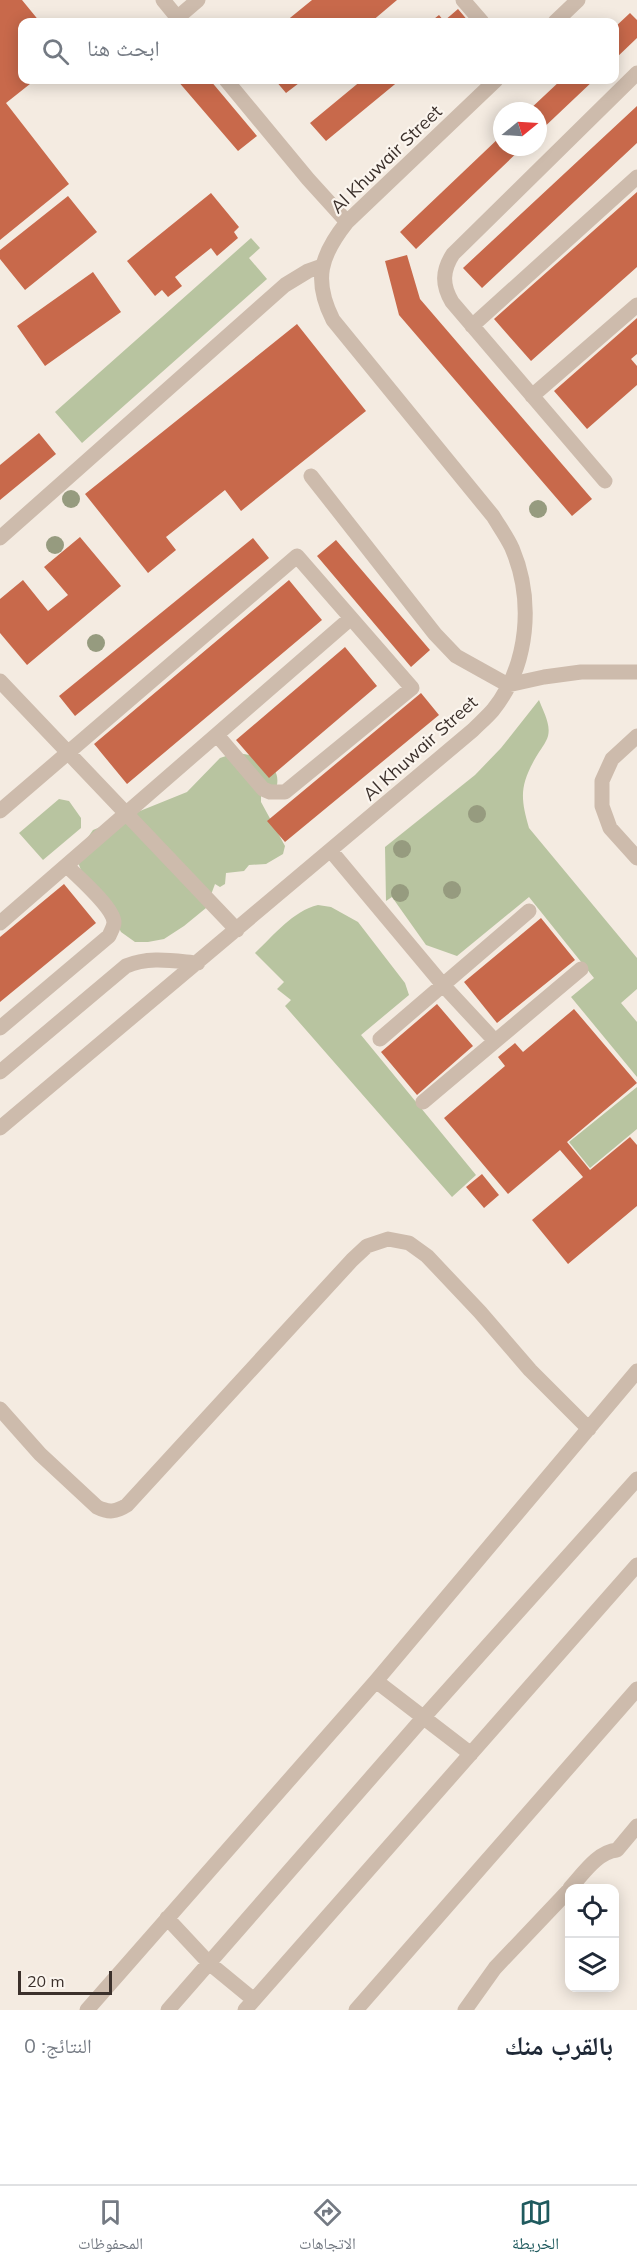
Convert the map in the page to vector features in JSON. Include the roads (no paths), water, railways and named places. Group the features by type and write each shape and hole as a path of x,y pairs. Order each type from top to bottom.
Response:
{"street":[{"path":"163,0 177,18"},
{"path":"181,18 198,0"},
{"path":"463,0 479,18"},
{"path":"559,18 578,0"},
{"path":"605,481 452,302 444,283 448,263 453,254 637,73"},
{"path":"229,84 347,222"},
{"name":"Al Khuwair Street","path":"0,1127 473,730 493,709 508,685 521,651 526,616 523,580 512,546 493,516 333,320 325,303 321,285 322,266 328,248 347,222 492,84"},
{"path":"472,326 637,177"},
{"path":"0,538 285,285 308,271 322,266"},
{"path":"532,396 637,305"},
{"path":"311,476 444,645 465,661 508,685 581,672 637,672"},
{"path":"0,811 297,556 412,688 285,792 270,792 263,789 217,735"},
{"path":"0,923 351,618"},
{"path":"0,681 66,753 237,930"},
{"path":"637,736 612,759 602,781 602,806 610,828 637,858"},
{"path":"331,851 443,985 495,1041"},
{"path":"0,1028 109,936 113,929 114,921 108,909 67,866"},
{"path":"380,1039 529,911"},
{"path":"0,1072 126,966 134,962 153,959 198,963"},
{"path":"423,1102 581,969"},
{"path":"0,1409 40,1454 97,1507 107,1512 118,1510 127,1505 352,1260 367,1246 388,1239 409,1243 427,1256 530,1370 589,1430"},
{"path":"87,2010 376,1681 637,1371"},
{"path":"168,2010 423,1718 637,1479"},
{"path":"167,1918 250,2005 637,1565"},
{"path":"376,1681 471,1754"},
{"path":"356,2010 637,1689"},
{"path":"575,1884 600,1856 608,1851 617,1850 637,1826"},
{"path":"465,2010 495,1968 565,1894"}]}
